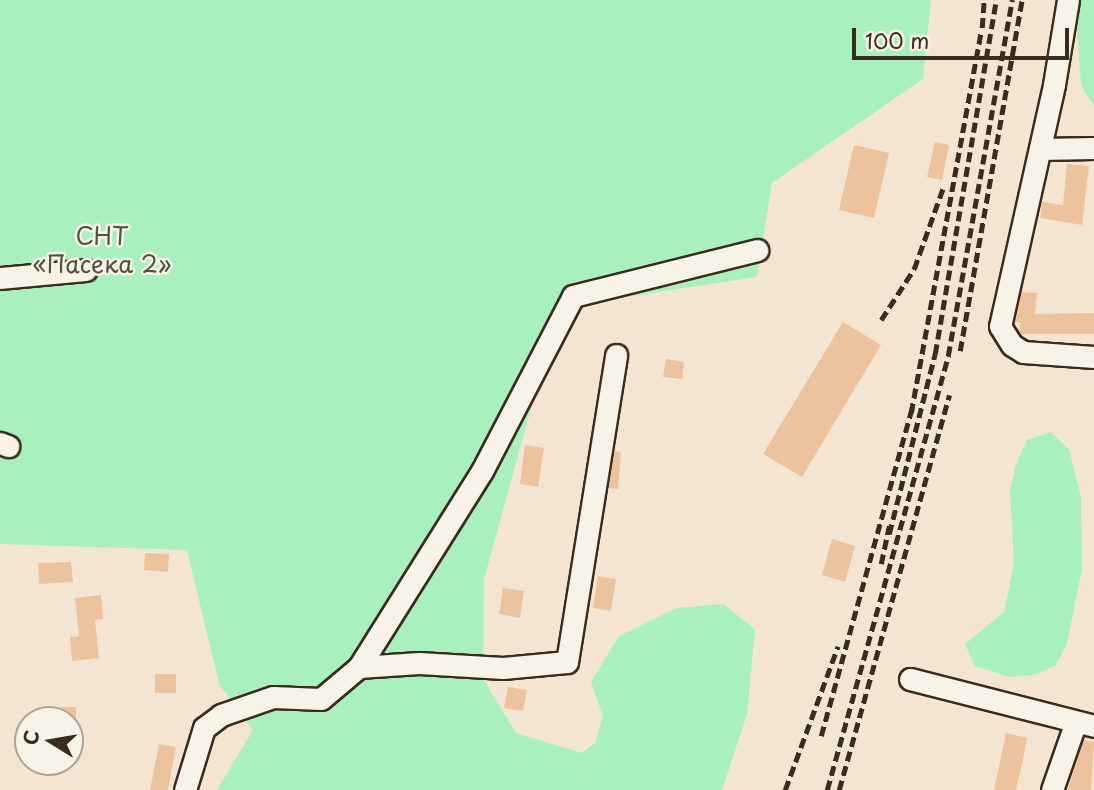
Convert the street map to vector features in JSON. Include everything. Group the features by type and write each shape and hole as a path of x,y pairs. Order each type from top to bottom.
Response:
{"street":[{"path":"1068,0 1040,149 1000,326 1012,345 1023,352 1094,357"},
{"path":"1040,149 1094,148"},
{"path":"185,790 204,728 221,715 273,697 321,699 359,667 482,471 573,296 757,250"},
{"path":"0,278 86,270"},
{"path":"359,667 419,663 503,668 567,662 615,355"},
{"path":"910,679 1084,725 1052,790"}],"green space":[{"name":"СНТ «Пасека 2»","path":"0,0 931,0 923,79 772,183 757,277 559,307 484,579 483,679 516,733 582,753 595,743 603,716 591,682 619,636 677,608 723,604 755,629 747,714 722,790 217,790 253,730 219,684 187,550 0,544"},
{"path":"1075,0 1094,0 1094,106 1081,86"},
{"path":"1051,432 1069,449 1081,497 1082,568 1067,644 1055,666 1033,675 1009,677 975,666 965,644 1004,612 1014,563 1010,490 1016,464 1027,440"}],"building":[{"path":"935,142 949,145 942,180 927,177"},
{"path":"854,145 889,153 874,218 839,210"},
{"path":"1067,164 1089,166 1082,225 1040,218 1042,202 1063,205"},
{"path":"1021,292 1037,293 1035,314 1094,313 1094,334 1020,334 1020,323 1014,322"},
{"path":"843,322 881,345 802,477 763,454"},
{"path":"666,359 684,362 682,379 663,377"},
{"path":"525,445 544,448 538,487 520,484"},
{"path":"614,451 621,452 618,489 608,488"},
{"path":"832,539 855,546 845,582 822,575"},
{"path":"145,553 169,554 168,572 144,570"},
{"path":"71,562 73,582 39,584 38,563"},
{"path":"598,576 616,579 611,611 593,608"},
{"path":"503,588 524,591 520,618 499,614"},
{"path":"101,595 103,619 95,620 99,658 72,661 70,637 79,636 75,598"},
{"path":"155,674 176,674 176,693 155,693"},
{"path":"508,687 527,690 523,711 504,708"},
{"path":"1006,733 1027,738 1023,760 1016,790 994,790"},
{"path":"1083,740 1094,742 1091,790 1068,790"},
{"path":"159,744 176,747 168,790 150,790"}],"railway":[{"path":"982,28 984,0"},
{"path":"889,534 935,354 996,0"},
{"path":"827,790 948,356 1012,0"},
{"path":"960,351 1022,0"},
{"path":"911,413 981,31"},
{"path":"881,320 914,269 944,185"},
{"path":"839,790 949,395"},
{"path":"821,736 912,408"},
{"path":"881,564 889,526"},
{"path":"785,790 838,646"}]}
